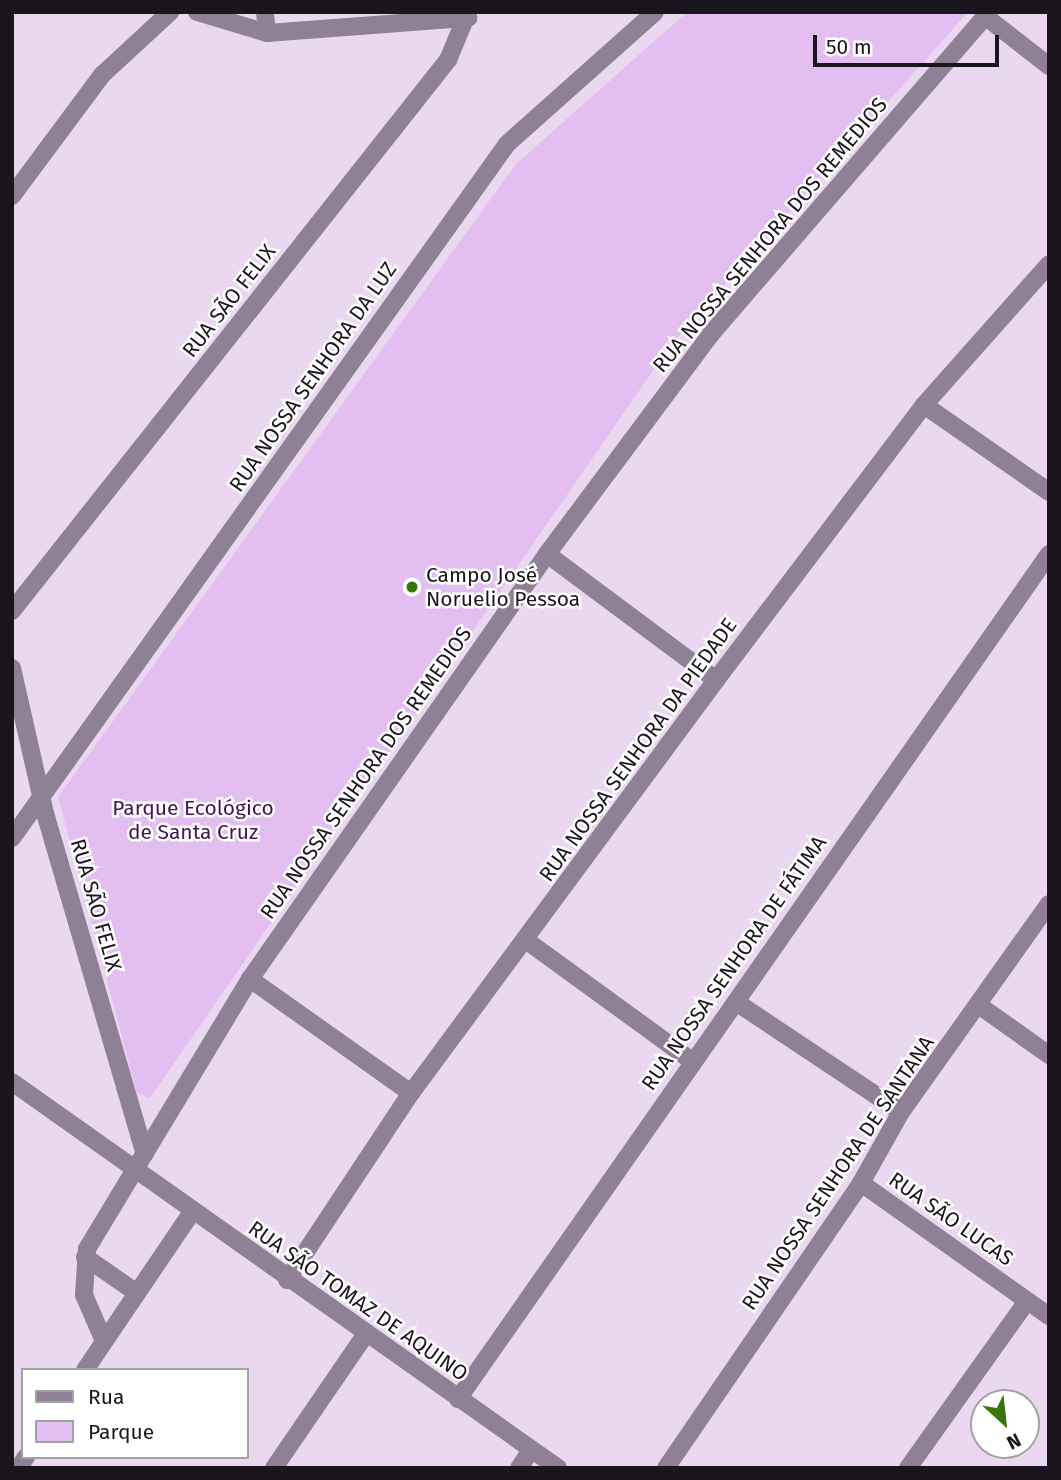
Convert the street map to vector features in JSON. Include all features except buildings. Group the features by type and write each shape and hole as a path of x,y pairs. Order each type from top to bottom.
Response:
{"street":[{"path":"12,196 102,75 170,12"},
{"path":"197,12 267,33 468,15"},
{"path":"265,12 267,33"},
{"name":"RUA NOSSA SENHORA DA LUZ","path":"12,838 507,144 655,12"},
{"path":"987,14 1049,66"},
{"name":"RUA NOSSA SENHORA DOS REMEDIOS","path":"104,1341 84,1294 85,1257 250,979 547,554 711,334 987,14"},
{"name":"RUA SÃO FELIX","path":"12,611 448,60 468,15"},
{"name":"RUA NOSSA SENHORA DA PIEDADE","path":"287,1280 411,1093 527,941 716,680 924,405 1049,264"},
{"path":"924,405 1049,492"},
{"path":"547,554 716,680"},
{"name":"RUA NOSSA SENHORA DE FÁTIMA","path":"457,1399 1049,554"},
{"name":"RUA SÃO FELIX","path":"12,668 42,797 141,1160"},
{"name":"RUA NOSSA SENHORA DE SANTANA","path":"666,1468 861,1183 901,1112 980,1006 1049,904"},
{"path":"527,941 692,1061"},
{"path":"250,979 411,1093"},
{"path":"736,1002 901,1112"},
{"path":"980,1006 1049,1055"},
{"name":"RUA SÃO TOMAZ DE AQUINO","path":"12,1082 141,1160 192,1212 558,1468"},
{"name":"RUA SÃO LUCAS","path":"861,1183 1049,1316"},
{"path":"86,1368 192,1212"},
{"path":"85,1257 137,1293"},
{"path":"908,1468 1027,1301"},
{"path":"274,1468 365,1335"},
{"path":"519,1468 531,1450"}],"green space":[{"name":"Parque Ecológico de Santa Cruz","path":"687,12 968,12 670,346 150,1098 137,1093 58,797 516,164"}],"place":[{"name":"Campo José Noruelio Pessoa","path":"412,587"}]}
